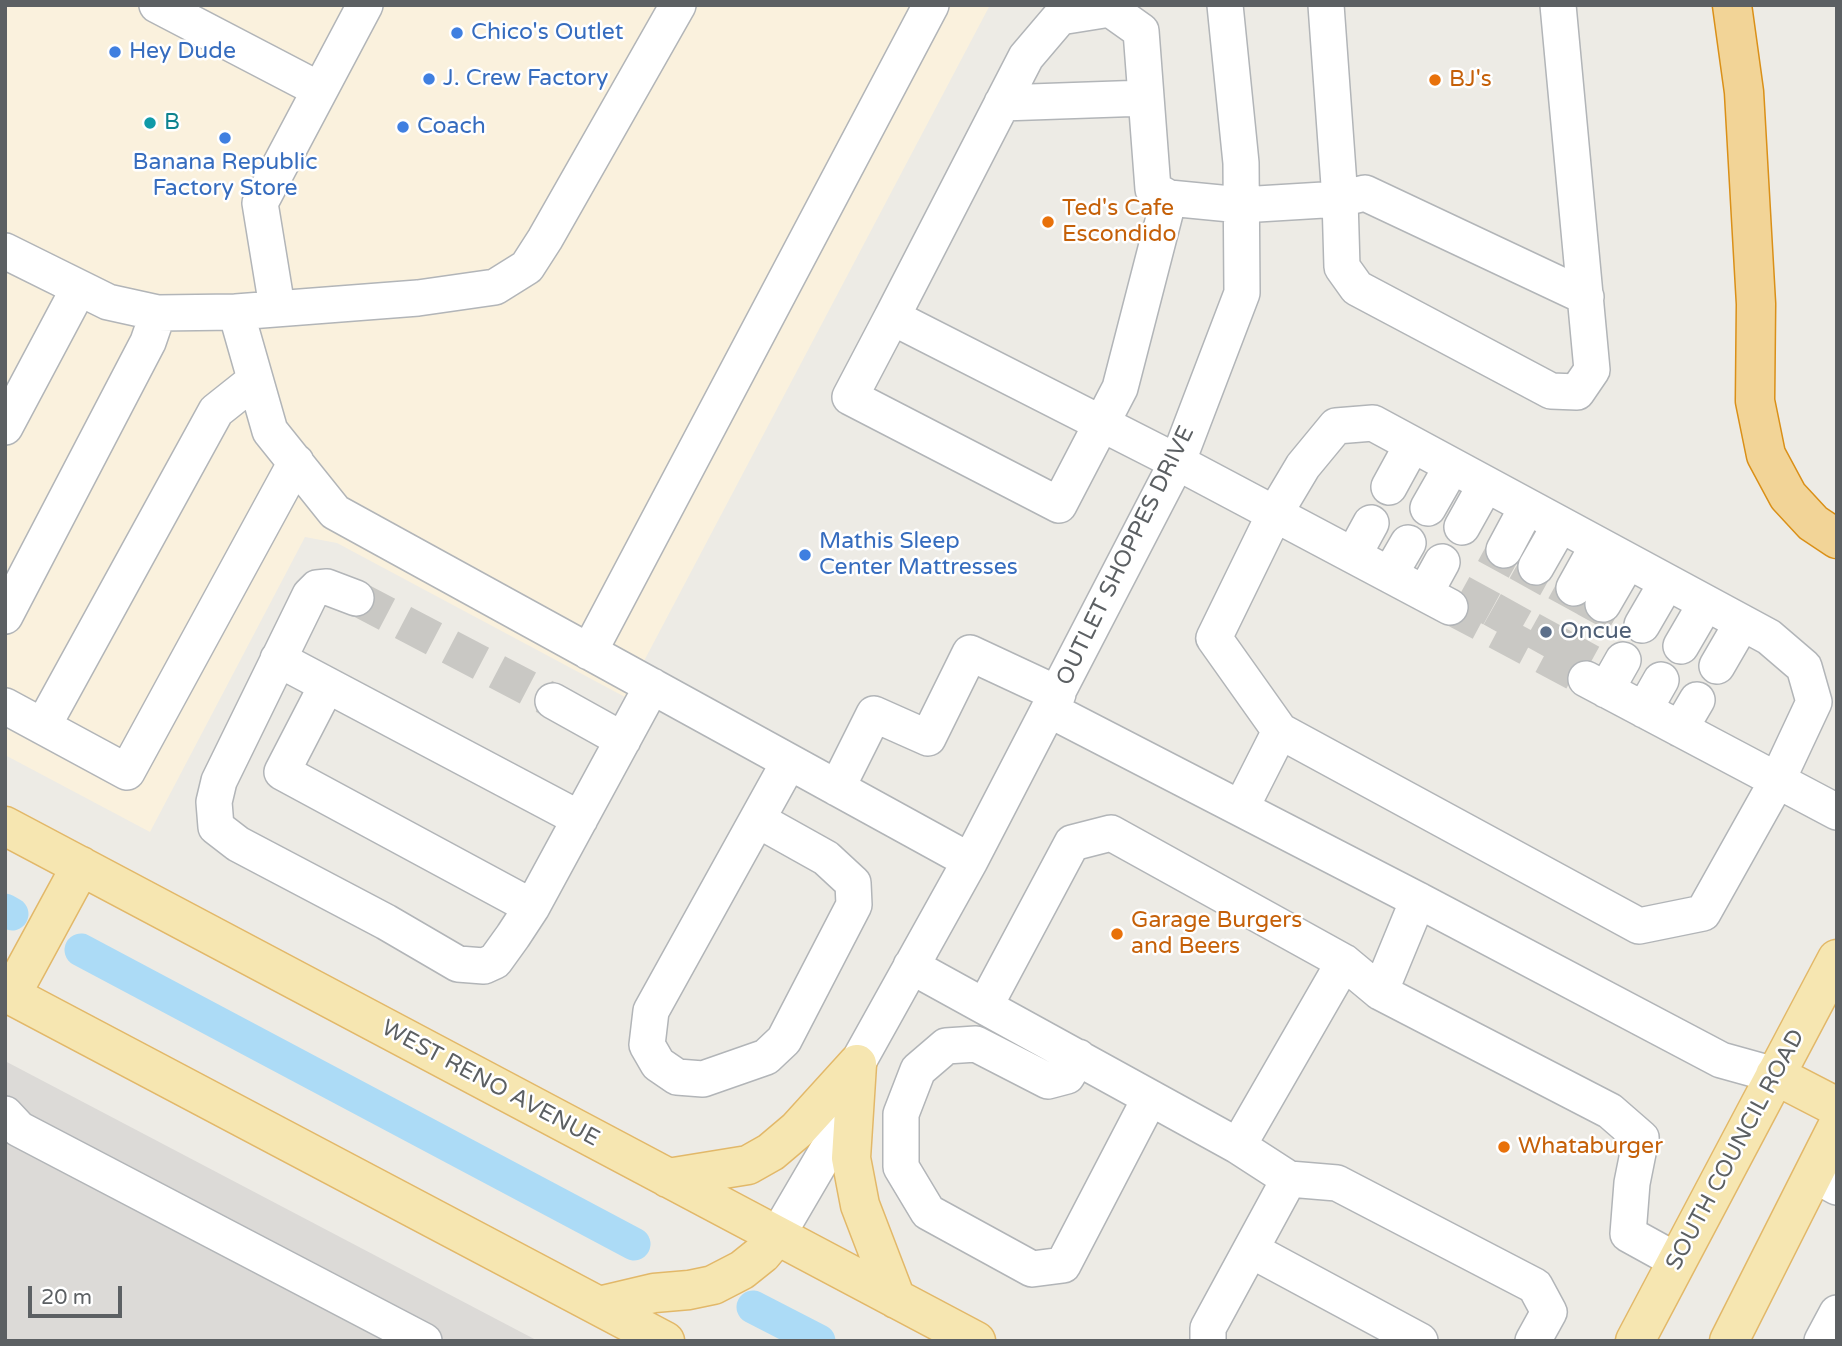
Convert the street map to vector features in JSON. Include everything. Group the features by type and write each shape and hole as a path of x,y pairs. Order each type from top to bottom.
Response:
{"highway":[{"path":"1732,5 1744,92 1756,303 1755,401 1766,455 1788,496 1814,523 1837,539"}],"main road":[{"name":"WEST RENO AVENUE","path":"5,826 976,1341"},
{"path":"81,866 7,997 659,1339"},
{"name":"SOUTH COUNCIL ROAD","path":"1635,1341 1837,959"},
{"path":"668,1178 748,1165 771,1152 797,1130 857,1065"},
{"path":"857,1065 851,1158 860,1205 896,1299"},
{"path":"1775,1075 1837,1107"},
{"path":"1729,1341 1825,1180 1837,1127"},
{"path":"599,1306 654,1293 713,1285 742,1270 762,1254 777,1236"}],"street":[{"path":"157,5 320,90"},
{"path":"277,307 260,203 365,5"},
{"path":"5,251 108,302 158,313 236,312 418,298 495,288 527,267 678,5"},
{"path":"589,652 931,5"},
{"name":"OUTLET SHOPPES DRIVE","path":"777,1236 832,1142 857,1065 970,861 1177,462 1242,293 1241,163 1225,5"},
{"path":"1326,5 1340,199 1342,267 1357,288 1551,391 1577,393 1592,370 1558,5"},
{"path":"1169,198 1120,388 1059,505 850,397 1026,57 1060,17 1110,9 1141,31 1153,189 1169,198 1241,205 1340,199 1365,192 1586,297"},
{"path":"1002,103 1146,98"},
{"path":"5,427 79,288"},
{"path":"236,312 270,430 335,512 970,861"},
{"path":"5,616 148,342 158,313"},
{"path":"892,317 1177,462 1438,600 1442,562"},
{"path":"43,726 216,411 256,380"},
{"path":"1373,423 1452,466 1769,636 1804,667 1814,702 1777,781 1703,913 1639,926 1280,731 1214,638 1275,513 1303,466 1335,426 1373,423"},
{"path":"1390,487 1412,444"},
{"path":"5,706 127,772 296,462"},
{"path":"1428,508 1452,466"},
{"path":"1462,527 1486,484"},
{"path":"1504,550 1527,506"},
{"path":"1354,554 1371,523"},
{"path":"1536,567 1560,525"},
{"path":"1390,574 1408,543"},
{"path":"1589,596 1613,553"},
{"path":"1642,625 1667,582"},
{"path":"356,598 327,587 317,587 310,595 219,781 214,802 216,827 238,844 386,922 458,964 484,966 495,961 532,907 652,686"},
{"path":"1681,646 1706,603"},
{"path":"1717,666 1742,622"},
{"path":"837,788 874,714 928,738 970,653 1241,808 1721,1060 1775,1075"},
{"path":"278,659 580,819"},
{"path":"1623,660 1596,684 1644,710 1688,715 1777,781 1837,812"},
{"path":"1644,710 1661,680"},
{"path":"327,685 282,772 532,907"},
{"path":"553,701 623,740"},
{"path":"1241,808 1280,731"},
{"path":"758,820 826,858 853,883 855,905 784,1040 766,1057 703,1079 677,1077 657,1064 647,1045 651,1011 789,762"},
{"path":"985,1006 1072,843 1111,833 1344,962 1380,992 1610,1111 1641,1138 1632,1183 1628,1234 1677,1261"},
{"path":"1380,992 1418,900"},
{"path":"1238,1146 1344,962"},
{"path":"911,966 1238,1146 1289,1179 1337,1183 1535,1286 1549,1312 1533,1341"},
{"path":"1077,1057 1068,1076 1048,1081 976,1044 946,1046 918,1070 901,1114 901,1167 928,1212 1032,1269 1063,1265 1150,1097"},
{"path":"5,1114 19,1129 424,1341"},
{"path":"1208,1341 1208,1328 1289,1179"},
{"path":"1251,1250 1420,1341"},
{"path":"1822,1341 1837,1313"}],"shaded area":[{"path":"5,5 990,5 625,697 337,543 305,537 150,832 5,755"},
{"path":"5,1061 538,1341 5,1341"}],"waterway":[{"path":"5,910 12,914"},
{"path":"81,950 634,1244"},
{"path":"753,1307 819,1341"}],"tunnel":[{"path":"1468,616 1504,550"},
{"path":"1499,633 1536,567"},
{"path":"1538,653 1574,588"},
{"path":"356,598 553,701"},
{"path":"1567,669 1603,604"},
{"path":"1450,607 1586,679"}],"place":[{"name":"Chico's Outlet","path":"457,33"},
{"name":"Hey Dude","path":"115,52"},
{"name":"J. Crew Factory","path":"429,79"},
{"name":"BJ's","path":"1435,80"},
{"name":"B","path":"150,123"},
{"name":"Coach","path":"403,127"},
{"name":"Banana Republic Factory Store","path":"225,138"},
{"name":"Ted's Cafe Escondido","path":"1048,222"},
{"name":"Mathis Sleep Center Mattresses","path":"805,555"},
{"name":"Oncue","path":"1546,632"},
{"name":"Garage Burgers and Beers","path":"1117,934"},
{"name":"Whataburger","path":"1504,1147"}]}
